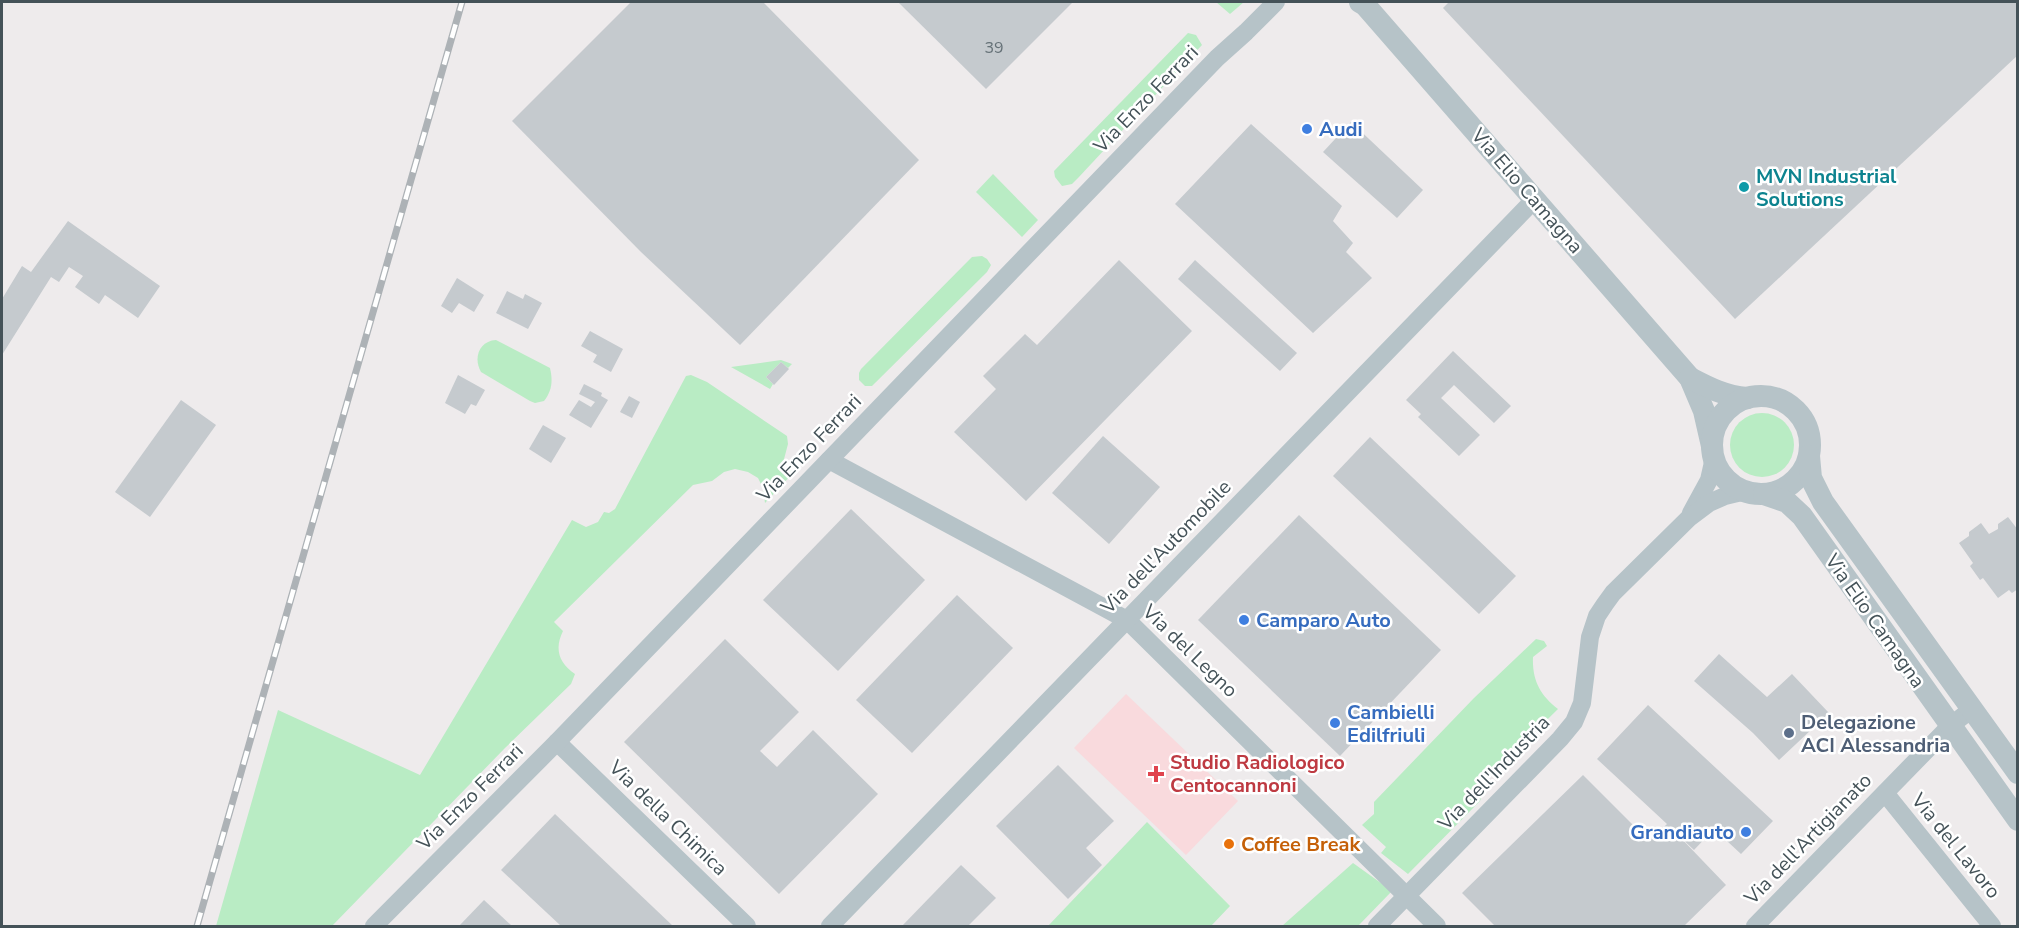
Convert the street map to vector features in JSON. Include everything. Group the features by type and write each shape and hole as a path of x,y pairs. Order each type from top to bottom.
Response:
{"street":[{"name":"Via Enzo Ferrari","path":"374,927 557,742 1217,58 1276,2"},
{"name":"Via Elio Camagna","path":"1363,3 1690,378 1704,411 1713,452"},
{"name":"Via dell'Automobile","path":"830,927 1534,200"},
{"name":"Via Elio Camagna","path":"1690,378 1715,391 1747,398"},
{"path":"1768,396 1788,403 1797,411 1809,432 1811,444 1803,471 1793,483 1779,491 1755,493 1731,484 1720,473 1713,452 1713,433 1725,411 1735,403 1747,398 1768,396"},
{"name":"Via dell'Industria","path":"1689,518 1710,480 1713,452"},
{"name":"Via Elio Camagna","path":"1809,456 1811,478 1823,502 2018,773"},
{"name":"Via del Legno","path":"829,460 1127,620 1437,927"},
{"name":"Via dell'Industria","path":"1377,927 1574,722 1582,703 1587,651 1597,616 1613,593 1689,518 1717,500 1735,493 1755,493"},
{"name":"Via Elio Camagna","path":"1755,493 1787,502 1802,516 2018,820"},
{"name":"Via dell'Artigianato","path":"1755,927 1950,726 1972,709"},
{"name":"Via della Chimica","path":"557,742 747,927"},
{"name":"Via del Lavoro","path":"1885,793 1992,927"}],"shaded area":[{"name":"Studio Radiologico Centocannoni","path":"1126,694 1238,801 1186,855 1074,748"}],"green space":[{"path":"1216,2 1244,2 1230,14"},
{"path":"1188,33 1196,35 1202,45 1078,178 1072,184 1062,186 1055,177 1054,171"},
{"path":"993,174 1038,220 1022,237 976,192"},
{"path":"982,256 991,265 987,272 872,386 865,386 859,380 861,369 972,257"},
{"path":"496,340 550,368 551,386 544,401 535,403 530,401 481,372 478,361 479,351 485,343"},
{"path":"781,360 792,364 788,368 781,362 766,377 773,384 770,389 731,367"},
{"path":"691,375 707,382 787,436 788,444 783,463 794,472 765,503 763,488 758,478 748,472 735,469 724,472 712,481 693,485 554,622 563,631 559,644 562,660 575,674 571,684 505,748 332,926 216,926 278,710 420,775 572,520 586,527 598,522 604,512 609,513 615,509 686,376"},
{"path":"1756,413 1768,413 1785,422 1792,433 1794,445 1792,457 1785,468 1768,477 1756,477 1744,472 1735,463 1730,451 1730,439 1735,427 1744,418"},
{"path":"1536,639 1544,641 1547,646 1533,657 1536,680 1546,698 1558,709 1488,778 1480,801 1408,874 1381,853 1386,847 1362,825 1374,814 1374,802 1474,698"},
{"path":"1147,822 1230,906 1211,926 1048,926"},
{"path":"1353,863 1392,891 1358,926 1282,926"}],"building":[{"path":"631,2 763,2 919,160 740,345 641,252 512,121"},
{"path":"898,2 1073,2 986,89"},
{"name":"MVN Industrial Solutions","path":"1449,2 2018,2 2018,55 1735,319 1443,8"},
{"path":"1351,122 1423,190 1397,218 1323,152"},
{"path":"1251,124 1342,206 1333,221 1353,243 1346,252 1372,278 1313,333 1175,204"},
{"path":"68,221 160,286 138,318 105,295 99,304 75,287 83,276 69,267 59,282 51,277 2,355 2,299 22,266 31,272"},
{"path":"1119,260 1192,331 1026,501 954,432 996,389 983,376 1025,334 1037,345"},
{"path":"1195,260 1297,353 1280,371 1178,279"},
{"path":"457,278 484,295 474,312 459,303 452,313 441,306"},
{"path":"507,291 523,299 525,294 542,303 528,329 496,313"},
{"path":"590,331 623,349 611,372 593,362 597,355 581,346"},
{"path":"1453,351 1511,406 1494,423 1454,385 1441,398 1480,435 1459,456 1418,417 1421,414 1406,400"},
{"path":"781,362 789,369 774,385 766,377"},
{"path":"458,375 485,390 476,406 471,404 465,414 445,403"},
{"path":"584,384 602,393 601,396 608,400 591,428 569,415 579,400 591,407 595,402 579,394"},
{"path":"629,396 640,402 632,418 620,412"},
{"path":"181,400 216,425 150,517 115,492"},
{"path":"543,425 566,438 551,463 529,449"},
{"path":"1103,436 1160,487 1109,544 1052,493"},
{"path":"1370,437 1516,576 1479,614 1333,476"},
{"path":"851,509 925,580 838,671 763,600"},
{"path":"1299,515 1441,650 1340,756 1198,620"},
{"path":"2008,517 2018,530 2018,589 2012,593 2009,590 1998,598 1983,578 1980,580 1970,566 1973,563 1959,543 1981,523 1989,534 1998,529 1998,524"},
{"path":"957,595 1013,648 912,753 856,700"},
{"path":"725,639 799,712 760,751 777,767 813,730 878,794 779,894 624,742"},
{"path":"1719,654 1767,697 1792,674 1829,713 1779,760 1753,733 1694,681"},
{"path":"1648,705 1773,821 1741,854 1714,829 1694,850 1678,835 1726,885 1684,926 1495,926 1462,893 1583,775 1649,841 1667,824 1597,759"},
{"path":"1058,765 1114,821 1086,848 1102,865 1068,899 996,826"},
{"path":"555,814 673,926 561,926 501,870"},
{"path":"961,865 996,898 968,926 902,926"},
{"path":"484,900 512,926 459,926"}],"railway":[{"path":"197,926 462,2"}],"place":[{"name":"Audi","path":"1307,129"},
{"name":"MVN Industrial Solutions","path":"1744,187"},
{"name":"Camparo Auto","path":"1244,620"},
{"name":"Cambielli Edilfriuli","path":"1335,723"},
{"name":"Delegazione ACI Alessandria","path":"1789,733"},
{"name":"Studio Radiologico Centocannoni","path":"1156,774"},
{"name":"Grandiauto","path":"1746,832"},
{"name":"Coffee Break","path":"1229,844"}]}
